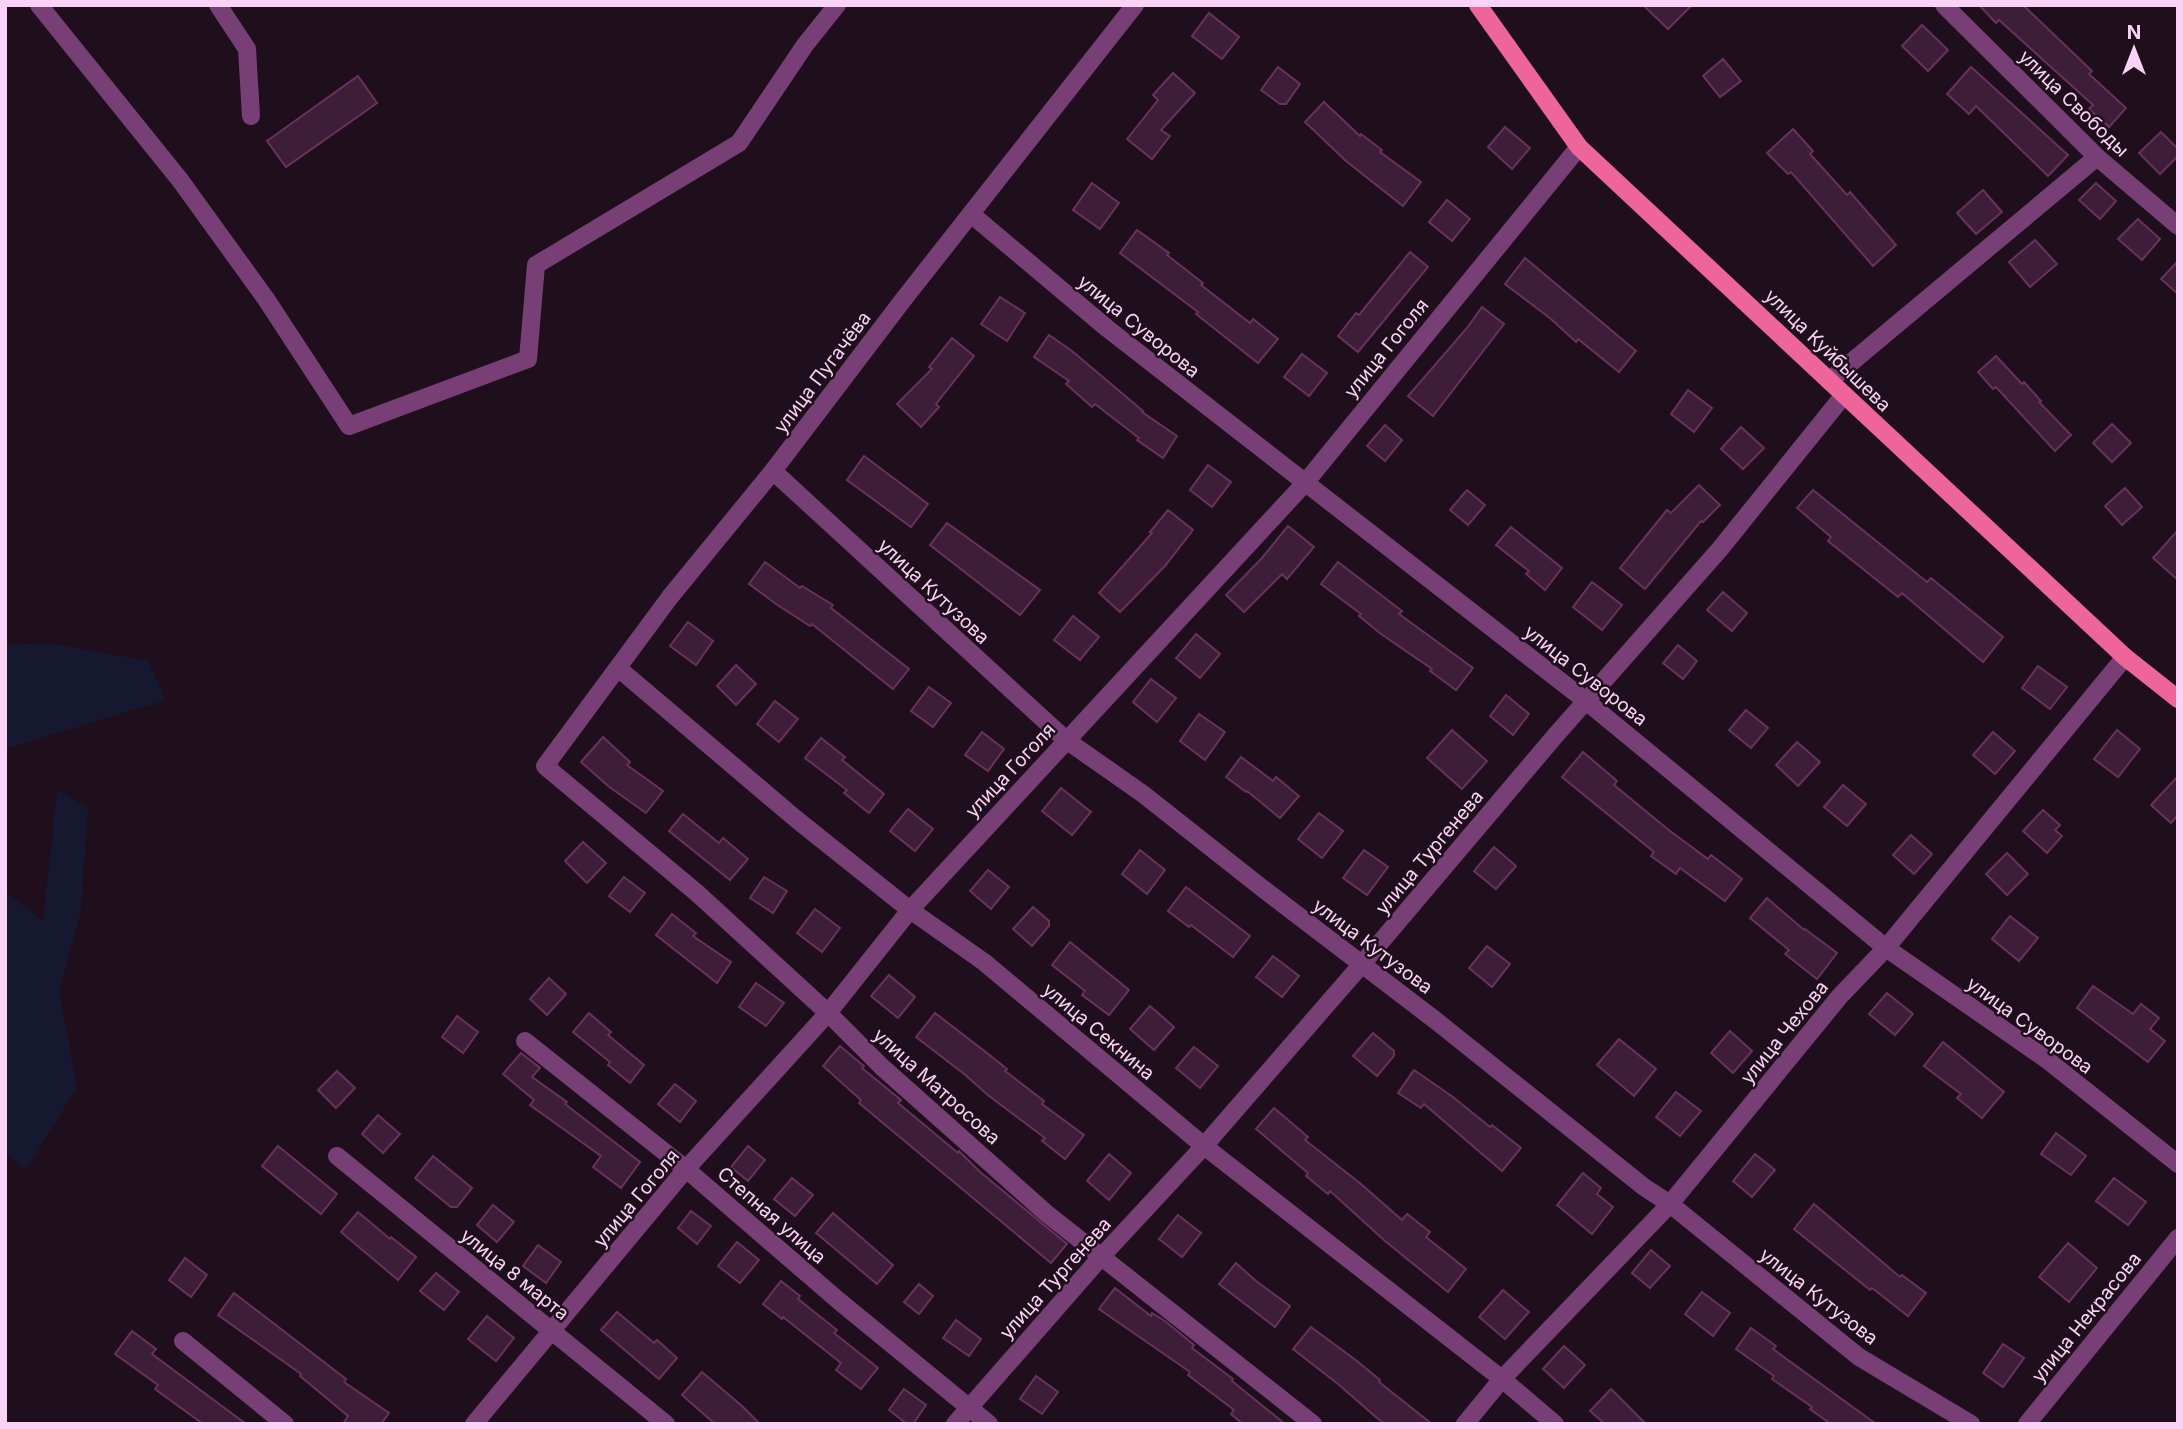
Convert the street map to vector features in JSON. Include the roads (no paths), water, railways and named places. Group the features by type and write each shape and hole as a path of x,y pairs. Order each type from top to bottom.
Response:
{"main road":[{"name":"улица Куйбышева","path":"1478,5 1579,147 2125,657 2178,699"}],"street":[{"path":"39,5 180,180 266,299 349,426 528,359 536,265 738,143 837,5"},
{"path":"218,5 247,49 251,116"},
{"name":"улица Пугачёва","path":"545,766 670,597 773,471 902,300 1135,5"},
{"name":"улица Свободы","path":"1944,5 2097,157 2178,226"},
{"name":"улица Гоголя","path":"474,1424 687,1169 828,1013 910,910 1305,483 1579,147"},
{"path":"1829,381 2097,157"},
{"name":"улица Суворова","path":"971,214 1108,329 1586,701 1886,948 2046,1059 2178,1164"},
{"name":"улица Тургенева","path":"954,1424 1101,1257 1204,1146 1362,964 1586,701 1720,549 1844,395"},
{"name":"улица Кутузова","path":"773,471 1066,740 1143,794 1436,1020 1859,1357 1971,1424"},
{"name":"улица Чехова","path":"1465,1424 1502,1379 1670,1204 1840,996 1886,948 2125,657"},
{"name":"улица Секнина","path":"618,668 796,819 910,910 984,962 1204,1146 1502,1379 1555,1424"},
{"name":"улица Матросова","path":"545,766 697,893 828,1013 882,1067 1046,1213 1313,1424"},
{"name":"Степная улица","path":"525,1041 687,1169 839,1301 989,1424"},
{"name":"улица 8 марта","path":"337,1156 666,1424"},
{"name":"улица Некрасова","path":"2027,1424 2178,1238"},
{"path":"183,1341 285,1424"}]}
